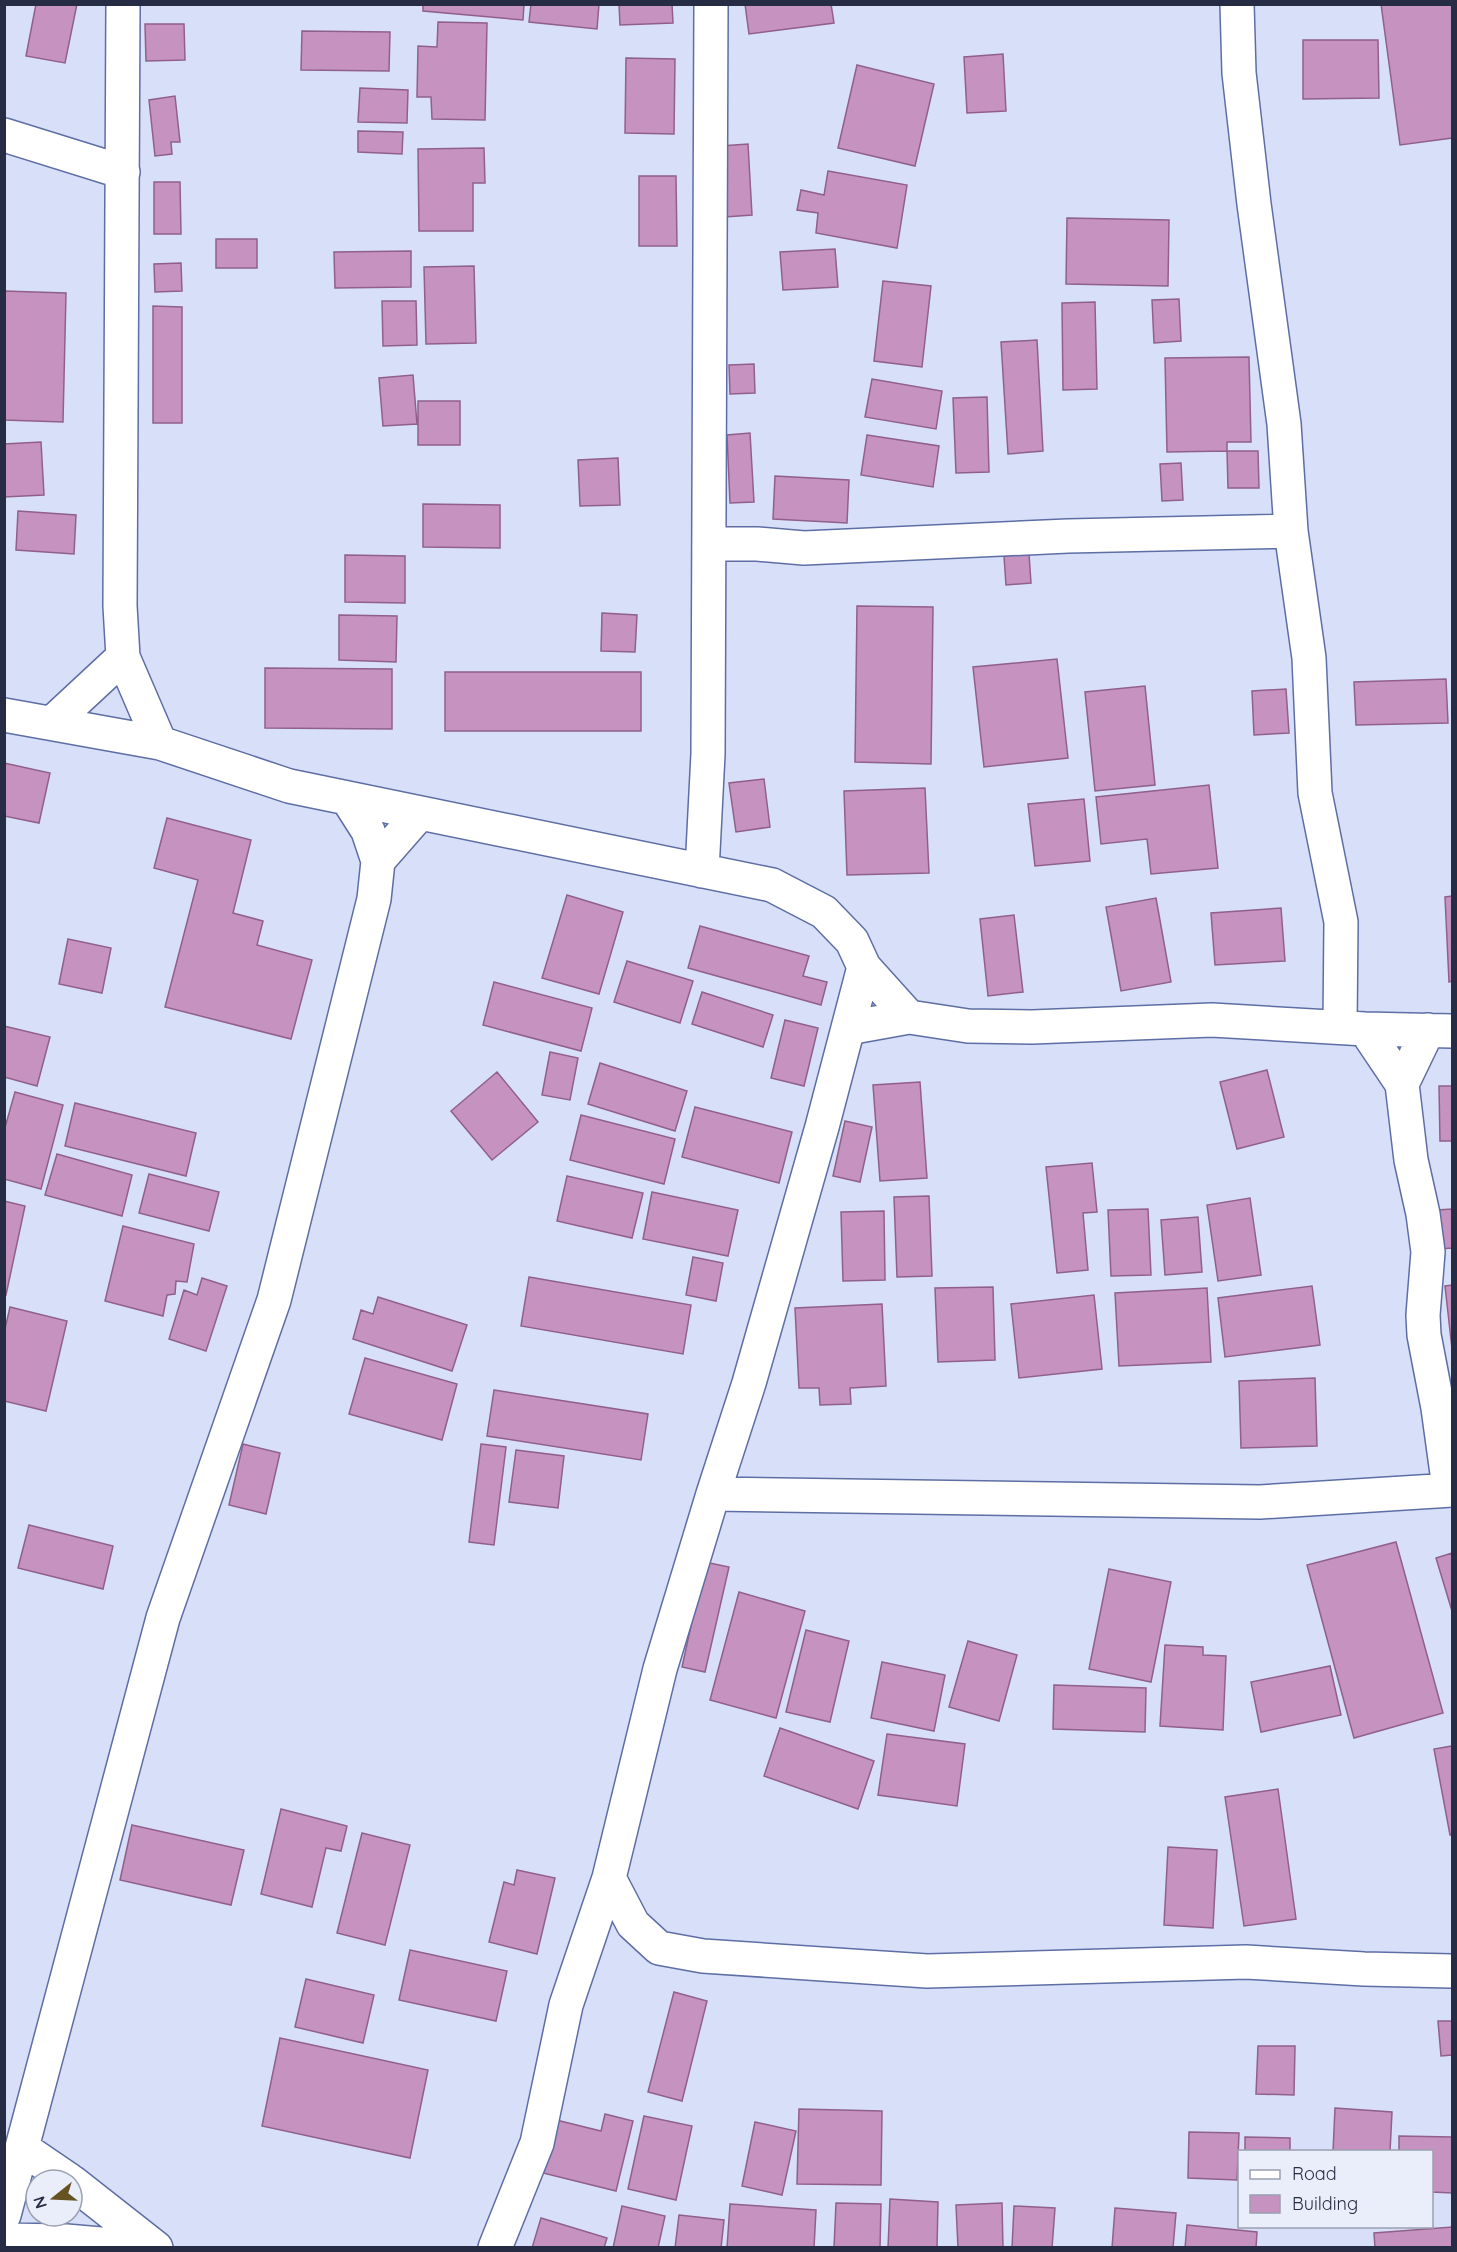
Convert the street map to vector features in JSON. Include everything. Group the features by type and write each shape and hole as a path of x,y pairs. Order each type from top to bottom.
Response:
{"street":[{"path":"123,4 120,606 123,657 160,743"},
{"path":"702,871 708,754 711,4"},
{"path":"713,1494 1260,1502 1450,1489 1424,1335 1423,1315 1428,1252 1423,1214 1411,1160 1402,1084 1353,1028 1341,922 1316,793 1310,657 1291,531 1284,424 1239,73 1237,4"},
{"path":"4,135 123,172"},
{"path":"709,544 757,544 804,548 1068,536 1291,531"},
{"path":"52,723 123,657"},
{"path":"4,714 160,743 289,786 772,885 824,912 852,941 864,967 909,1017"},
{"path":"4,2215 163,1618 274,1300 374,899 378,861 368,831 347,798"},
{"path":"378,861 420,813"},
{"path":"495,2247 537,2143 566,2005 609,1878 660,1668 749,1383 864,967"},
{"path":"848,1028 909,1017 968,1026 1032,1027 1212,1020 1353,1028 1440,1030"},
{"path":"1402,1084 1440,1030"},
{"path":"609,1878 633,1924 659,1948 703,1956 927,1971 1246,1962 1364,1970 1452,1971"},
{"path":"22,2148 52,2168"},
{"path":"84,2191 156,2247"},
{"path":"4,2240 66,2241 147,2247"}],"building":[{"path":"36,4 77,4 65,63 26,56"},
{"path":"423,4 524,4 523,20 423,11"},
{"path":"531,4 599,4 597,29 529,22"},
{"path":"619,4 672,4 673,23 620,25"},
{"path":"745,4 831,4 834,23 749,34"},
{"path":"1381,4 1452,4 1452,138 1400,145"},
{"path":"438,22 487,23 485,120 432,119 431,97 417,97 418,46 437,47"},
{"path":"145,24 184,24 185,60 146,61"},
{"path":"302,31 390,32 389,71 301,70"},
{"path":"1303,40 1378,40 1379,98 1303,99"},
{"path":"1003,54 1006,111 967,113 964,57"},
{"path":"626,58 675,59 674,134 625,133"},
{"path":"857,65 934,84 915,166 838,148"},
{"path":"360,88 408,90 407,123 358,122"},
{"path":"175,96 180,142 171,142 172,154 155,156 149,100"},
{"path":"358,131 403,132 402,154 358,152"},
{"path":"748,144 752,215 725,217 720,146"},
{"path":"484,148 485,183 473,183 473,231 419,231 418,149"},
{"path":"828,171 907,185 897,248 816,233 818,213 797,210 801,190 824,195"},
{"path":"639,176 676,176 677,246 639,246"},
{"path":"154,182 180,182 181,234 154,234"},
{"path":"1067,218 1169,220 1168,286 1066,284"},
{"path":"216,239 257,239 257,268 216,268"},
{"path":"835,249 838,287 783,290 780,252"},
{"path":"411,251 411,287 335,288 334,252"},
{"path":"181,263 182,291 155,292 154,264"},
{"path":"474,266 476,343 426,344 424,267"},
{"path":"883,281 931,286 922,367 874,361"},
{"path":"4,291 66,293 63,422 4,420"},
{"path":"1179,299 1181,341 1154,343 1152,300"},
{"path":"382,301 416,301 417,345 383,346"},
{"path":"1095,302 1097,389 1063,390 1062,303"},
{"path":"153,306 182,307 182,423 153,423"},
{"path":"1037,340 1043,451 1008,454 1001,342"},
{"path":"1249,357 1251,442 1227,442 1227,451 1167,452 1165,358"},
{"path":"754,364 755,393 730,394 729,365"},
{"path":"413,375 417,424 383,426 379,378"},
{"path":"872,379 942,391 936,429 865,417"},
{"path":"987,397 989,472 956,473 953,398"},
{"path":"418,401 460,401 460,445 418,445"},
{"path":"750,433 754,502 730,503 727,435"},
{"path":"867,435 939,446 933,487 861,475"},
{"path":"41,442 44,495 4,497 4,444"},
{"path":"1227,451 1258,451 1259,488 1228,488"},
{"path":"618,458 620,505 580,506 578,460"},
{"path":"1181,463 1183,500 1162,501 1160,464"},
{"path":"775,476 849,480 847,523 773,519"},
{"path":"423,504 500,505 500,548 423,547"},
{"path":"18,511 76,515 74,554 16,550"},
{"path":"1029,554 1031,583 1006,585 1004,556"},
{"path":"345,555 405,556 405,603 345,602"},
{"path":"857,606 933,607 931,764 855,762"},
{"path":"602,613 637,615 635,652 601,651"},
{"path":"339,615 397,616 396,662 339,660"},
{"path":"1057,659 1068,758 984,767 973,667"},
{"path":"265,668 392,669 392,729 265,728"},
{"path":"445,672 641,672 641,731 445,731"},
{"path":"1446,679 1448,723 1356,725 1354,682"},
{"path":"1145,686 1155,785 1095,791 1085,692"},
{"path":"1286,689 1289,733 1254,735 1252,691"},
{"path":"4,763 50,773 39,823 4,816"},
{"path":"764,779 770,827 736,832 729,783"},
{"path":"1209,785 1218,868 1151,874 1147,839 1101,844 1096,797"},
{"path":"925,788 929,873 847,875 844,791"},
{"path":"1084,799 1090,861 1035,866 1028,804"},
{"path":"167,818 251,840 233,913 263,921 257,945 312,960 291,1039 165,1007 198,880 154,868"},
{"path":"567,895 623,912 599,994 542,978"},
{"path":"1452,896 1452,981 1449,982 1445,897"},
{"path":"1156,898 1171,982 1121,991 1106,907"},
{"path":"1281,908 1285,961 1215,965 1211,913"},
{"path":"1014,915 1023,992 988,996 980,919"},
{"path":"700,926 809,956 803,976 827,982 821,1005 688,968"},
{"path":"68,939 111,948 102,993 59,984"},
{"path":"627,961 693,981 680,1023 614,1002"},
{"path":"494,982 592,1008 581,1051 483,1025"},
{"path":"702,992 773,1015 763,1047 692,1024"},
{"path":"785,1020 818,1028 804,1086 771,1078"},
{"path":"4,1026 50,1037 37,1086 4,1077"},
{"path":"550,1052 578,1058 570,1100 542,1095"},
{"path":"600,1063 687,1091 675,1131 588,1104"},
{"path":"1267,1070 1284,1137 1237,1149 1220,1082"},
{"path":"497,1072 538,1122 492,1160 451,1111"},
{"path":"920,1082 927,1178 880,1181 873,1085"},
{"path":"1439,1086 1452,1086 1452,1141 1440,1141"},
{"path":"15,1092 63,1105 41,1189 4,1179 4,1131"},
{"path":"75,1103 196,1133 186,1176 65,1146"},
{"path":"695,1107 792,1132 779,1183 682,1157"},
{"path":"581,1115 675,1139 664,1184 570,1160"},
{"path":"845,1121 872,1127 860,1182 833,1176"},
{"path":"57,1154 132,1175 122,1216 45,1195"},
{"path":"1092,1163 1097,1212 1083,1213 1088,1270 1057,1273 1046,1167"},
{"path":"149,1174 219,1192 209,1231 139,1213"},
{"path":"567,1176 643,1193 632,1238 557,1221"},
{"path":"652,1192 738,1210 728,1256 643,1239"},
{"path":"929,1196 932,1276 897,1277 894,1197"},
{"path":"1250,1198 1261,1275 1218,1281 1207,1205"},
{"path":"4,1201 25,1206 6,1295 4,1294"},
{"path":"1148,1209 1151,1275 1111,1276 1108,1210"},
{"path":"1452,1209 1452,1248 1439,1249 1437,1210"},
{"path":"884,1211 885,1280 843,1281 841,1212"},
{"path":"1198,1217 1202,1272 1165,1275 1161,1220"},
{"path":"123,1226 194,1244 187,1282 176,1281 175,1294 167,1295 163,1316 105,1301"},
{"path":"693,1257 723,1263 716,1301 686,1295"},
{"path":"529,1277 691,1305 683,1354 521,1326"},
{"path":"202,1278 227,1286 206,1351 169,1339 184,1290 197,1295"},
{"path":"1452,1285 1452,1349 1445,1286"},
{"path":"1312,1286 1320,1345 1225,1357 1218,1298"},
{"path":"993,1287 995,1360 938,1362 935,1288"},
{"path":"1207,1288 1211,1362 1119,1366 1115,1293"},
{"path":"1094,1295 1102,1369 1019,1378 1011,1304"},
{"path":"378,1297 467,1325 452,1371 353,1339 361,1310 373,1314"},
{"path":"882,1304 886,1386 850,1388 851,1404 820,1405 819,1388 799,1388 795,1308"},
{"path":"10,1307 67,1321 46,1411 4,1401 4,1333"},
{"path":"365,1358 457,1384 442,1440 349,1414"},
{"path":"1315,1378 1317,1446 1241,1448 1239,1381"},
{"path":"494,1390 648,1414 641,1460 487,1436"},
{"path":"243,1444 280,1453 266,1514 229,1505"},
{"path":"481,1444 506,1447 494,1545 469,1542"},
{"path":"516,1450 564,1456 558,1508 509,1502"},
{"path":"29,1525 113,1546 103,1589 18,1568"},
{"path":"1396,1542 1443,1713 1354,1738 1307,1565"},
{"path":"1452,1553 1452,1611 1436,1558"},
{"path":"705,1562 729,1567 705,1672 682,1667"},
{"path":"1109,1569 1171,1582 1151,1682 1089,1669"},
{"path":"739,1592 805,1611 776,1718 710,1700"},
{"path":"806,1630 849,1641 830,1722 786,1712"},
{"path":"968,1641 1017,1655 999,1721 949,1707"},
{"path":"1165,1645 1203,1647 1203,1655 1226,1656 1223,1730 1160,1726"},
{"path":"882,1662 945,1675 934,1731 871,1718"},
{"path":"1330,1666 1341,1715 1261,1732 1251,1682"},
{"path":"1054,1685 1146,1688 1145,1732 1053,1729"},
{"path":"780,1728 874,1761 858,1809 764,1776"},
{"path":"887,1734 965,1744 957,1806 878,1795"},
{"path":"1452,1746 1452,1835 1450,1835 1434,1749"},
{"path":"1278,1789 1296,1919 1244,1926 1225,1797"},
{"path":"281,1809 347,1826 341,1851 326,1848 312,1907 261,1894"},
{"path":"132,1825 244,1850 231,1905 120,1880"},
{"path":"362,1833 410,1845 385,1945 337,1933"},
{"path":"1168,1847 1217,1850 1213,1928 1164,1925"},
{"path":"517,1870 555,1878 537,1954 489,1942 504,1882 514,1885"},
{"path":"410,1950 507,1971 496,2021 399,2000"},
{"path":"306,1979 374,1995 363,2043 295,2027"},
{"path":"674,1992 707,2001 682,2101 648,2092"},
{"path":"1438,2021 1452,2021 1452,2055 1441,2056"},
{"path":"280,2038 428,2070 410,2158 262,2126"},
{"path":"1258,2046 1295,2046 1294,2095 1256,2094"},
{"path":"1335,2108 1392,2112 1390,2150 1333,2150"},
{"path":"799,2109 882,2111 881,2185 797,2184"},
{"path":"605,2114 633,2121 616,2191 535,2171 548,2118 601,2131"},
{"path":"644,2116 692,2126 676,2200 628,2189"},
{"path":"755,2122 796,2131 782,2195 742,2186"},
{"path":"1189,2132 1239,2133 1237,2180 1188,2178"},
{"path":"1399,2136 1452,2137 1452,2193 1433,2192 1433,2150 1399,2150"},
{"path":"1245,2137 1290,2138 1290,2150 1245,2150"},
{"path":"890,2199 938,2202 937,2248 888,2248"},
{"path":"836,2203 881,2204 880,2248 834,2248"},
{"path":"1002,2203 1003,2248 958,2248 956,2205"},
{"path":"730,2204 816,2210 814,2248 727,2248"},
{"path":"622,2206 665,2216 658,2248 613,2248"},
{"path":"1014,2206 1055,2208 1052,2248 1012,2248"},
{"path":"1115,2208 1176,2213 1173,2248 1112,2248"},
{"path":"679,2215 724,2220 721,2248 675,2248"},
{"path":"541,2218 607,2238 604,2248 532,2248"},
{"path":"1187,2225 1257,2232 1256,2248 1185,2248"},
{"path":"1452,2227 1452,2248 1375,2248 1374,2233"}]}
